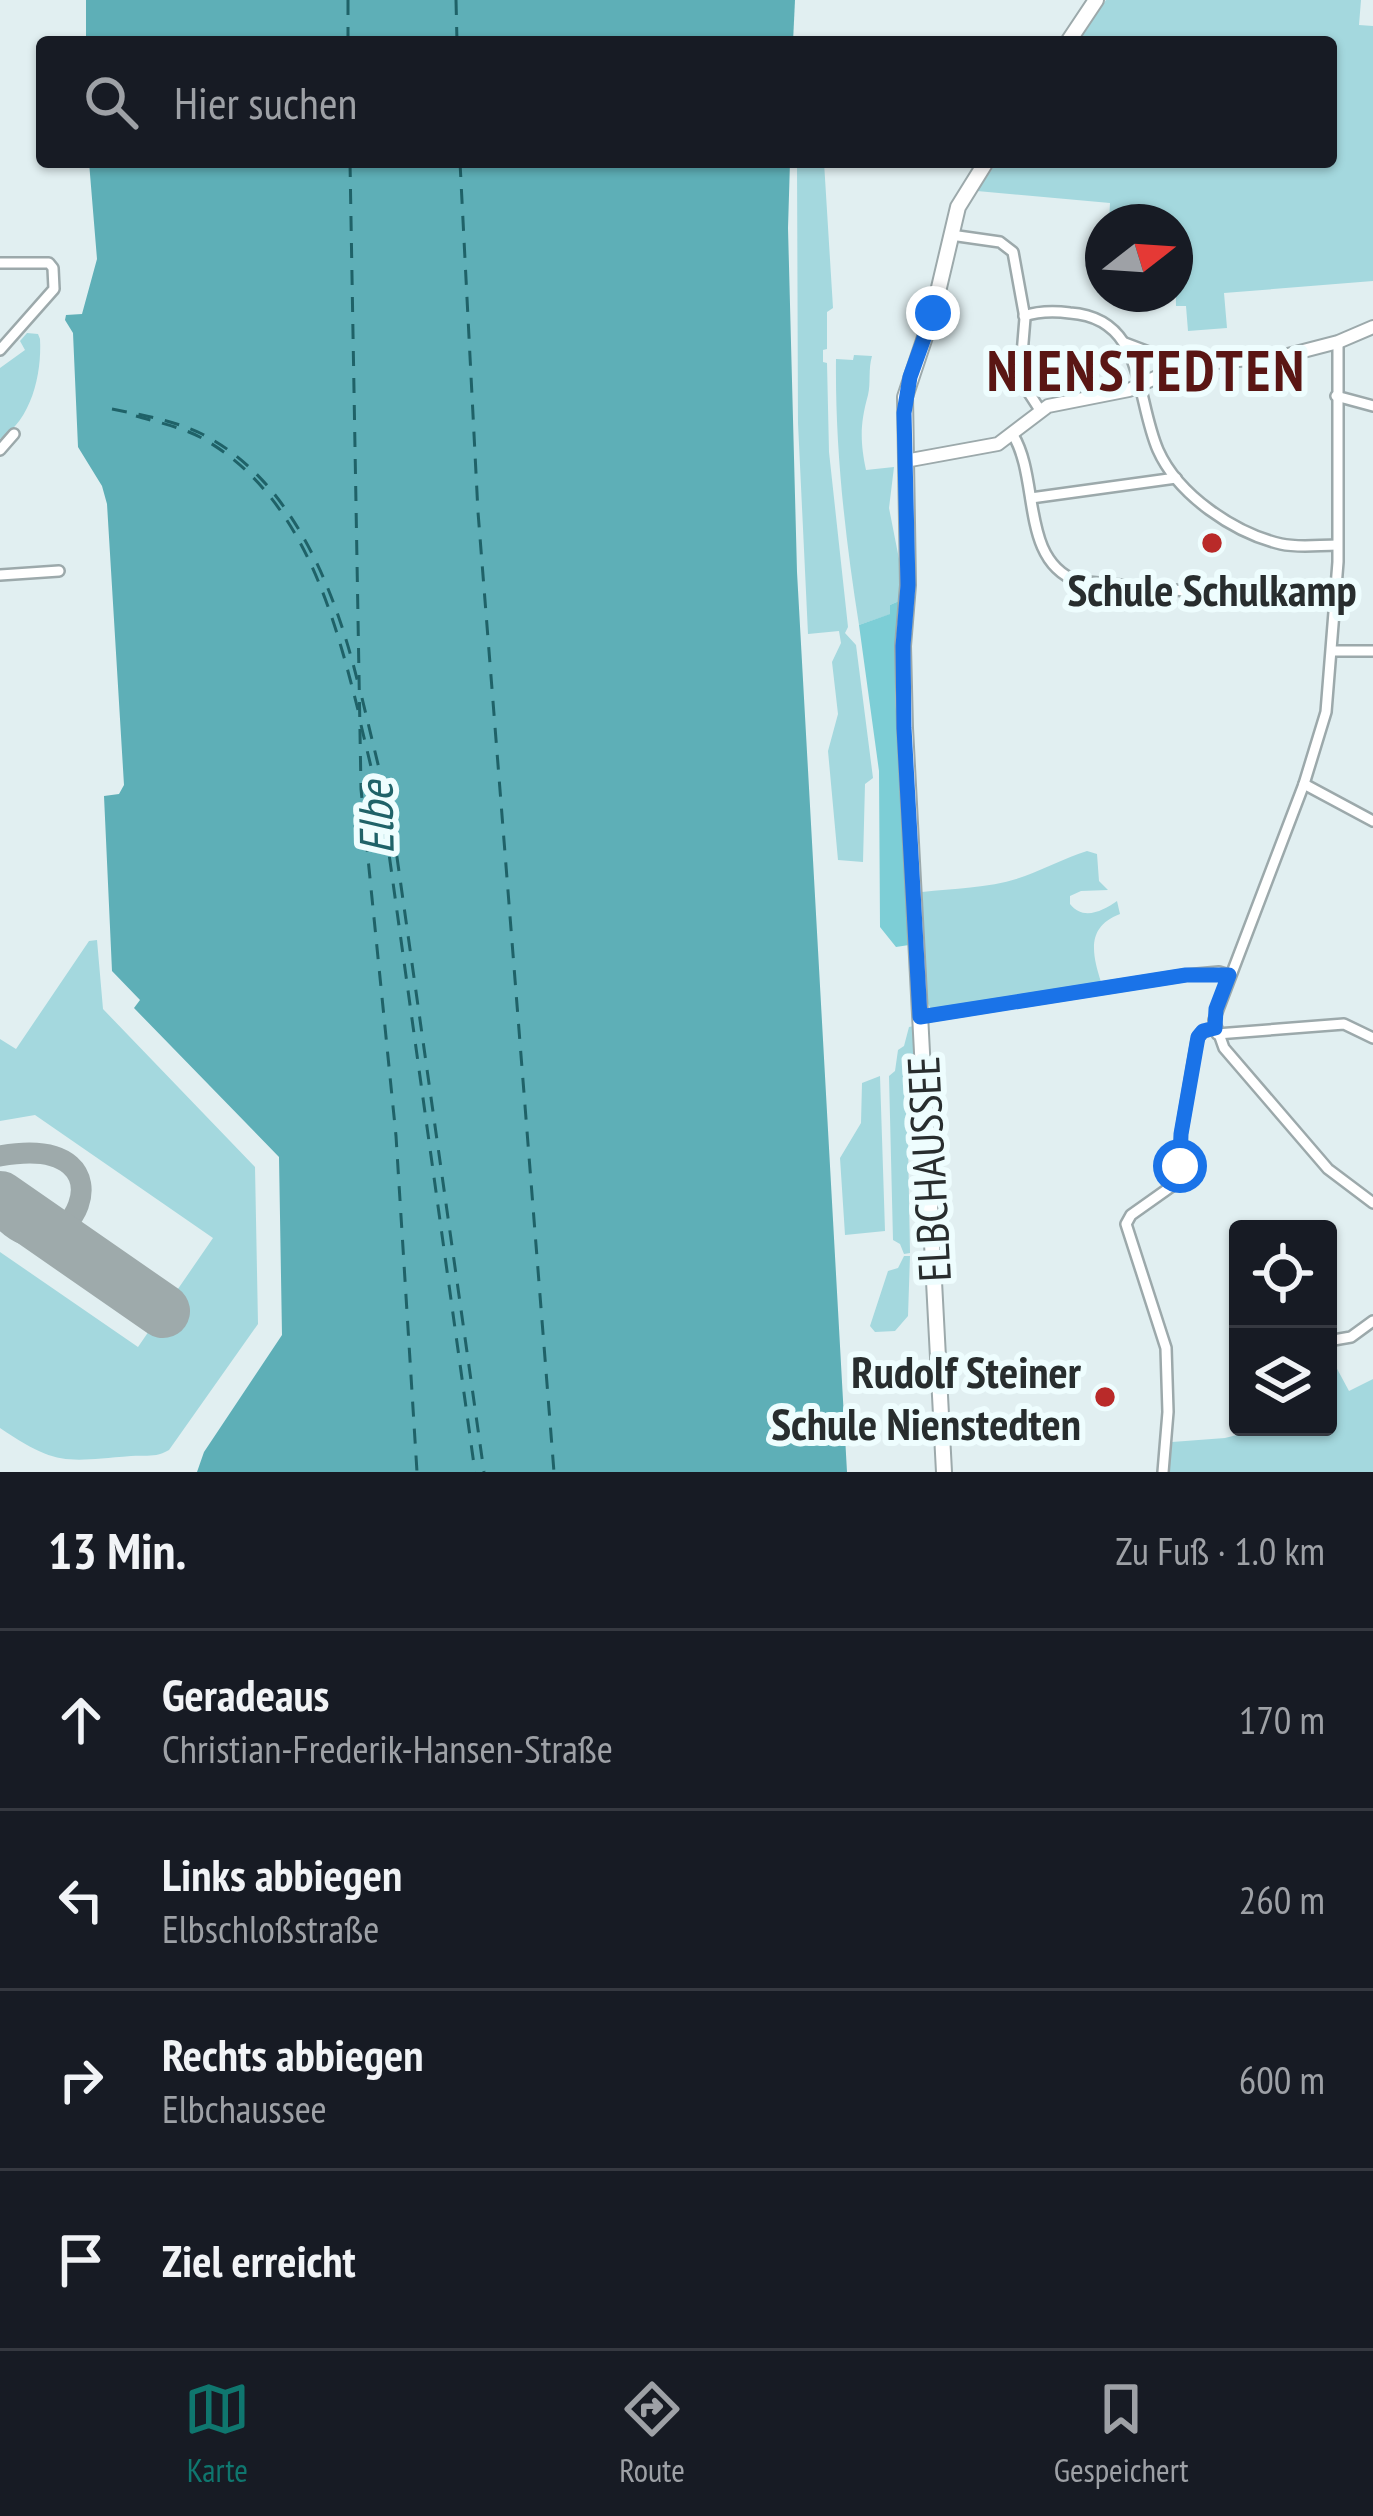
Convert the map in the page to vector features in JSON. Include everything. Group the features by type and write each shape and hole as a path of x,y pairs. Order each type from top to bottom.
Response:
{"main road":[{"path":"1072,36 1096,0"},
{"name":"ELBCHAUSSEE","path":"944,1472 904,728 905,397 933,313 959,202 982,168"}],"street":[{"path":"951,235 996,241 1011,250 1024,316 1020,379 1040,410"},
{"path":"0,263 49,263 54,289 0,350"},
{"path":"1024,316 1047,312 1095,316 1125,343 1183,364 1269,359 1338,342 1373,327"},
{"path":"1338,342 1337,545 1323,723 1216,1009 1216,1031 1336,1178 1373,1203"},
{"path":"1125,343 1159,451 1194,496 1226,519 1270,540 1291,546 1337,545"},
{"path":"904,461 990,446 1012,435 1040,410 1139,387 1183,364"},
{"path":"1336,396 1373,406"},
{"path":"0,449 14,434"},
{"path":"1012,435 1048,560 1065,576 1177,591 1335,594"},
{"path":"1031,498 1176,478"},
{"path":"0,574 59,571"},
{"path":"1332,651 1373,652"},
{"path":"1304,784 1373,820"},
{"path":"920,1017 1186,975 1229,975"},
{"path":"1163,1472 1168,1378 1164,1337 1126,1224 1131,1215 1179,1181 1181,1134 1198,1037 1203,1031 1344,1024 1372,1035"},
{"path":"1337,1339 1373,1321"}],"shaded area":[{"path":"1106,0 1361,0 1359,25 1373,26 1373,281 1224,293 1227,328 1188,331 1186,312 1193,312 1193,204 1110,204 977,191 993,168 1337,168 1337,36 1082,36"},
{"path":"797,168 824,168 833,308 827,312 827,349 823,350 829,452 845,633 856,645 873,778 865,784 863,862 838,860 828,751 838,714 832,662 841,643 839,631 808,634 798,423"},
{"path":"27,333 38,334 40,339 36,381 27,409 0,439 0,368 25,350 20,341"},
{"path":"854,355 872,356 863,450 866,470 894,467 889,508 899,559 899,601 890,605 891,614 859,625 842,492 836,392 836,359 853,360"},
{"path":"899,601 895,693 909,945 896,947 880,927 879,771 859,625 890,614 890,605"},
{"path":"1087,851 1097,854 1099,881 1108,890 1081,891 1070,896 1070,904 1087,913 1117,901 1120,914 1101,926 1094,942 1101,982 931,1009 926,1000 922,892 1013,880"},
{"path":"97,940 103,1009 255,1167 258,1324 169,1450 150,1456 76,1460 36,1450 0,1428 0,1252 138,1347 213,1238 35,1115 0,1121 0,1039 16,1049 89,941"},
{"path":"914,1026 918,1129 908,1142 910,1253 904,1254 893,1240 889,1076 895,1071 909,1027"},
{"path":"880,1076 885,1231 845,1235 840,1158 861,1123 862,1083"},
{"path":"904,1256 910,1256 908,1316 895,1331 875,1332 870,1326 888,1271 898,1268"},
{"path":"1337,1369 1349,1391 1373,1379 1373,1472 1168,1472 1172,1442 1337,1436"}],"water":[{"path":"86,0 795,0 793,36 86,36"},
{"name":"Elbe","path":"89,168 790,168 797,572 847,1472 197,1472 204,1452 282,1335 279,1157 134,1008 140,1000 112,971 104,796 119,794 124,785 107,504 102,486 78,447 73,333 65,320 66,315 82,314 97,259"}],"ferry route":[{"path":"348,0 348,36"},
{"path":"456,0 457,36"},
{"path":"350,168 361,789 396,1136 417,1472"},
{"path":"460,168 478,512 554,1472"},
{"path":"112,409 200,433 260,478 284,507 322,575 358,683"},
{"path":"136,416 207,441 267,493 289,524 324,596 358,710"},
{"path":"362,698 392,822 484,1472"},
{"path":"361,725 385,825 475,1472"}],"taxiway":[{"path":"0,1156 44,1154 70,1165 81,1184 78,1205 66,1224 47,1235 24,1234 0,1216"}],"runway":[{"path":"0,1198 163,1311"}],"place":[{"name":"Schule Schulkamp","path":"1212,543"},
{"name":"Rudolf Steiner Schule Nienstedten","path":"1105,1397"}],"district":[{"name":"NIENSTEDTEN","path":"1147,370"}],"route":[{"path":"933,313 910,377 904,413 908,585 904,728 920,1017 1186,975 1229,975 1216,1009 1215,1028 1198,1037 1180,1166"}]}
